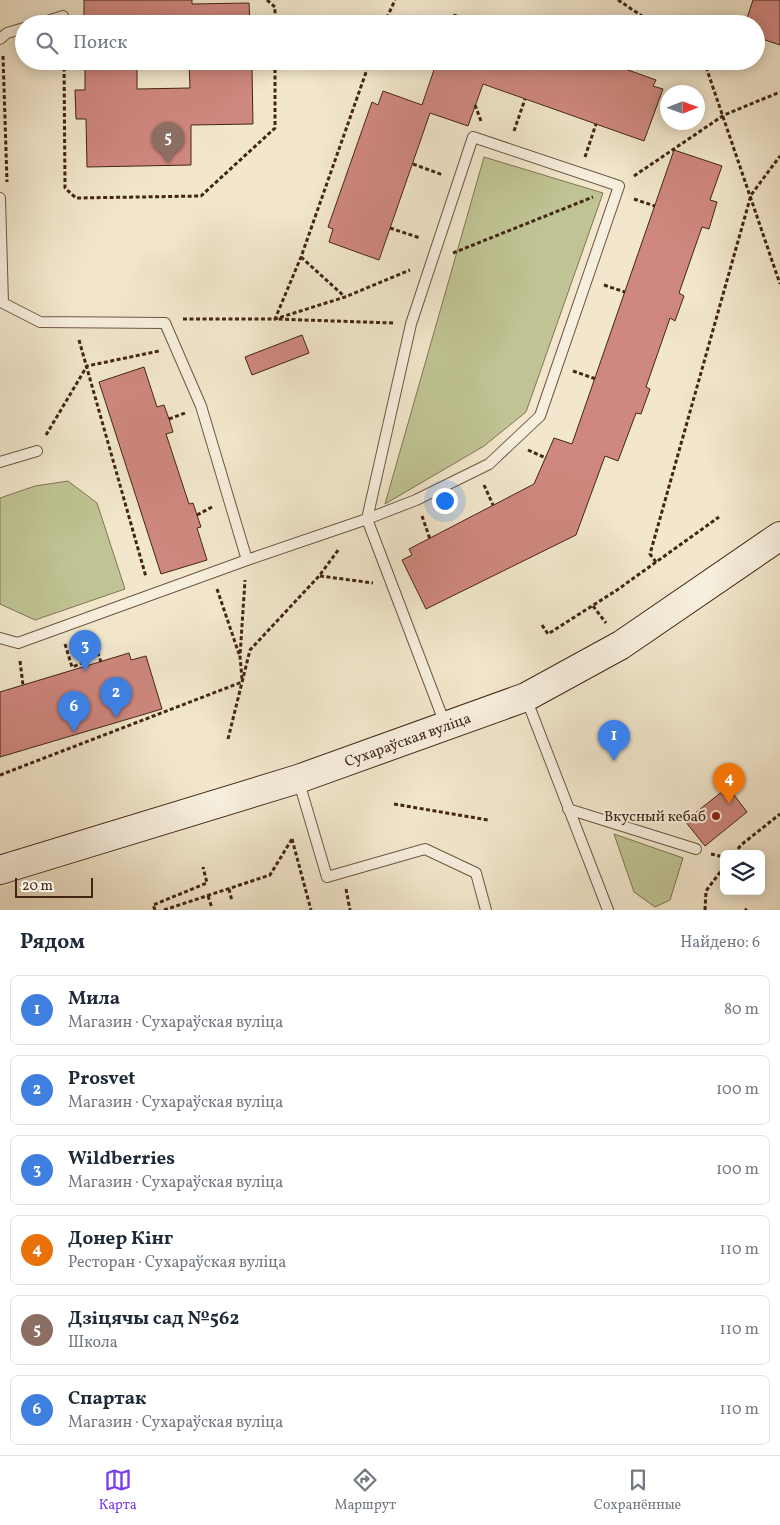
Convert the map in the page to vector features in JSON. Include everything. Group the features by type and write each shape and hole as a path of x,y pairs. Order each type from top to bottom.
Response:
{"main road":[{"name":"Сухараўская вуліца","path":"0,870 298,779 526,698 622,645 780,536"}],"lane":[{"path":"0,39 7,33 15,31"},
{"path":"0,638 18,643 247,560 363,521 416,500 489,464 540,416 619,186 474,137 411,324 363,521 391,586 446,727"},
{"path":"4,194 3,303 40,322 165,323 201,406 247,560"},
{"path":"0,462 37,451"},
{"path":"526,698 608,910"},
{"path":"298,779 327,877 426,849 476,873 486,910"},
{"path":"568,809 696,849"}],"path":[{"path":"267,0 275,7 275,15"},
{"path":"388,15 395,0"},
{"path":"618,0 640,15"},
{"path":"0,50 3,55 4,194"},
{"path":"64,70 65,188 76,198 201,196 275,128 275,70"},
{"path":"275,319 301,257 367,70"},
{"path":"707,70 780,284"},
{"path":"275,319 345,297 619,186 724,115 780,92"},
{"path":"508,149 525,99"},
{"path":"580,173 596,124"},
{"path":"656,562 650,554 751,195 780,156"},
{"path":"413,164 459,180"},
{"path":"390,228 438,243"},
{"path":"301,257 345,297"},
{"path":"178,319 275,319 411,324"},
{"path":"74,322 152,595"},
{"path":"37,451 87,366 166,350"},
{"path":"542,625 548,634 656,562 719,517"},
{"path":"228,739 250,650 319,576 363,521"},
{"path":"242,682 240,656 247,560"},
{"path":"212,574 240,656"},
{"path":"319,576 391,586"},
{"path":"86,619 101,662"},
{"path":"18,643 23,685"},
{"path":"72,667 85,662 86,666"},
{"path":"0,775 242,682"},
{"path":"394,804 488,820"},
{"path":"737,850 741,844 780,814"},
{"path":"164,910 270,875 292,839 312,910"},
{"path":"155,910 153,905 207,883 203,867"},
{"path":"705,910 706,891 720,872"},
{"path":"229,889 232,901"},
{"path":"208,896 212,908"}],"green space":[{"path":"484,157 603,193 526,412 484,446 385,504"},
{"path":"68,481 97,503 125,589 35,620 0,604 0,498 35,486"},
{"path":"614,834 683,858 670,900 655,907 634,892"}],"building":[{"path":"84,0 192,0 192,4 249,3 250,15 84,15"},
{"path":"753,0 780,0 780,45 765,40 765,15 748,15"},
{"path":"85,70 137,70 137,89 190,88 189,70 252,70 253,124 191,125 191,165 87,167 86,119 76,119 75,90 85,90"},
{"path":"434,70 628,70 656,80 653,86 660,88 660,97 644,141 483,84 468,126 430,113 379,260 329,242 333,229 328,227 372,102 378,105 383,91 422,105"},
{"path":"674,150 722,166 710,200 717,202 709,229 702,227 679,293 684,296 675,321 670,318 646,387 650,389 641,414 636,413 618,461 605,456 576,535 426,609 402,560 412,555 409,549 534,484 554,438 572,444"},
{"path":"302,335 309,353 252,375 245,357"},
{"path":"144,367 157,407 164,405 169,419 173,432 166,434 189,504 193,503 201,527 197,528 207,560 161,574 99,382"},
{"path":"129,653 131,660 146,656 162,709 0,757 0,692"},
{"name":"Вкусный кебаб","path":"728,787 747,812 705,846 685,821"}],"place":[{"name":"Дзіцячы сад №562","path":"168,163"},
{"name":"Wildberries","path":"85,671"},
{"name":"Prosvet","path":"116,718"},
{"name":"Спартак","path":"74,732"},
{"name":"Мила","path":"614,761"},
{"name":"Донер Кінг","path":"729,804"},
{"name":"Вкусный кебаб","path":"716,816"}]}
